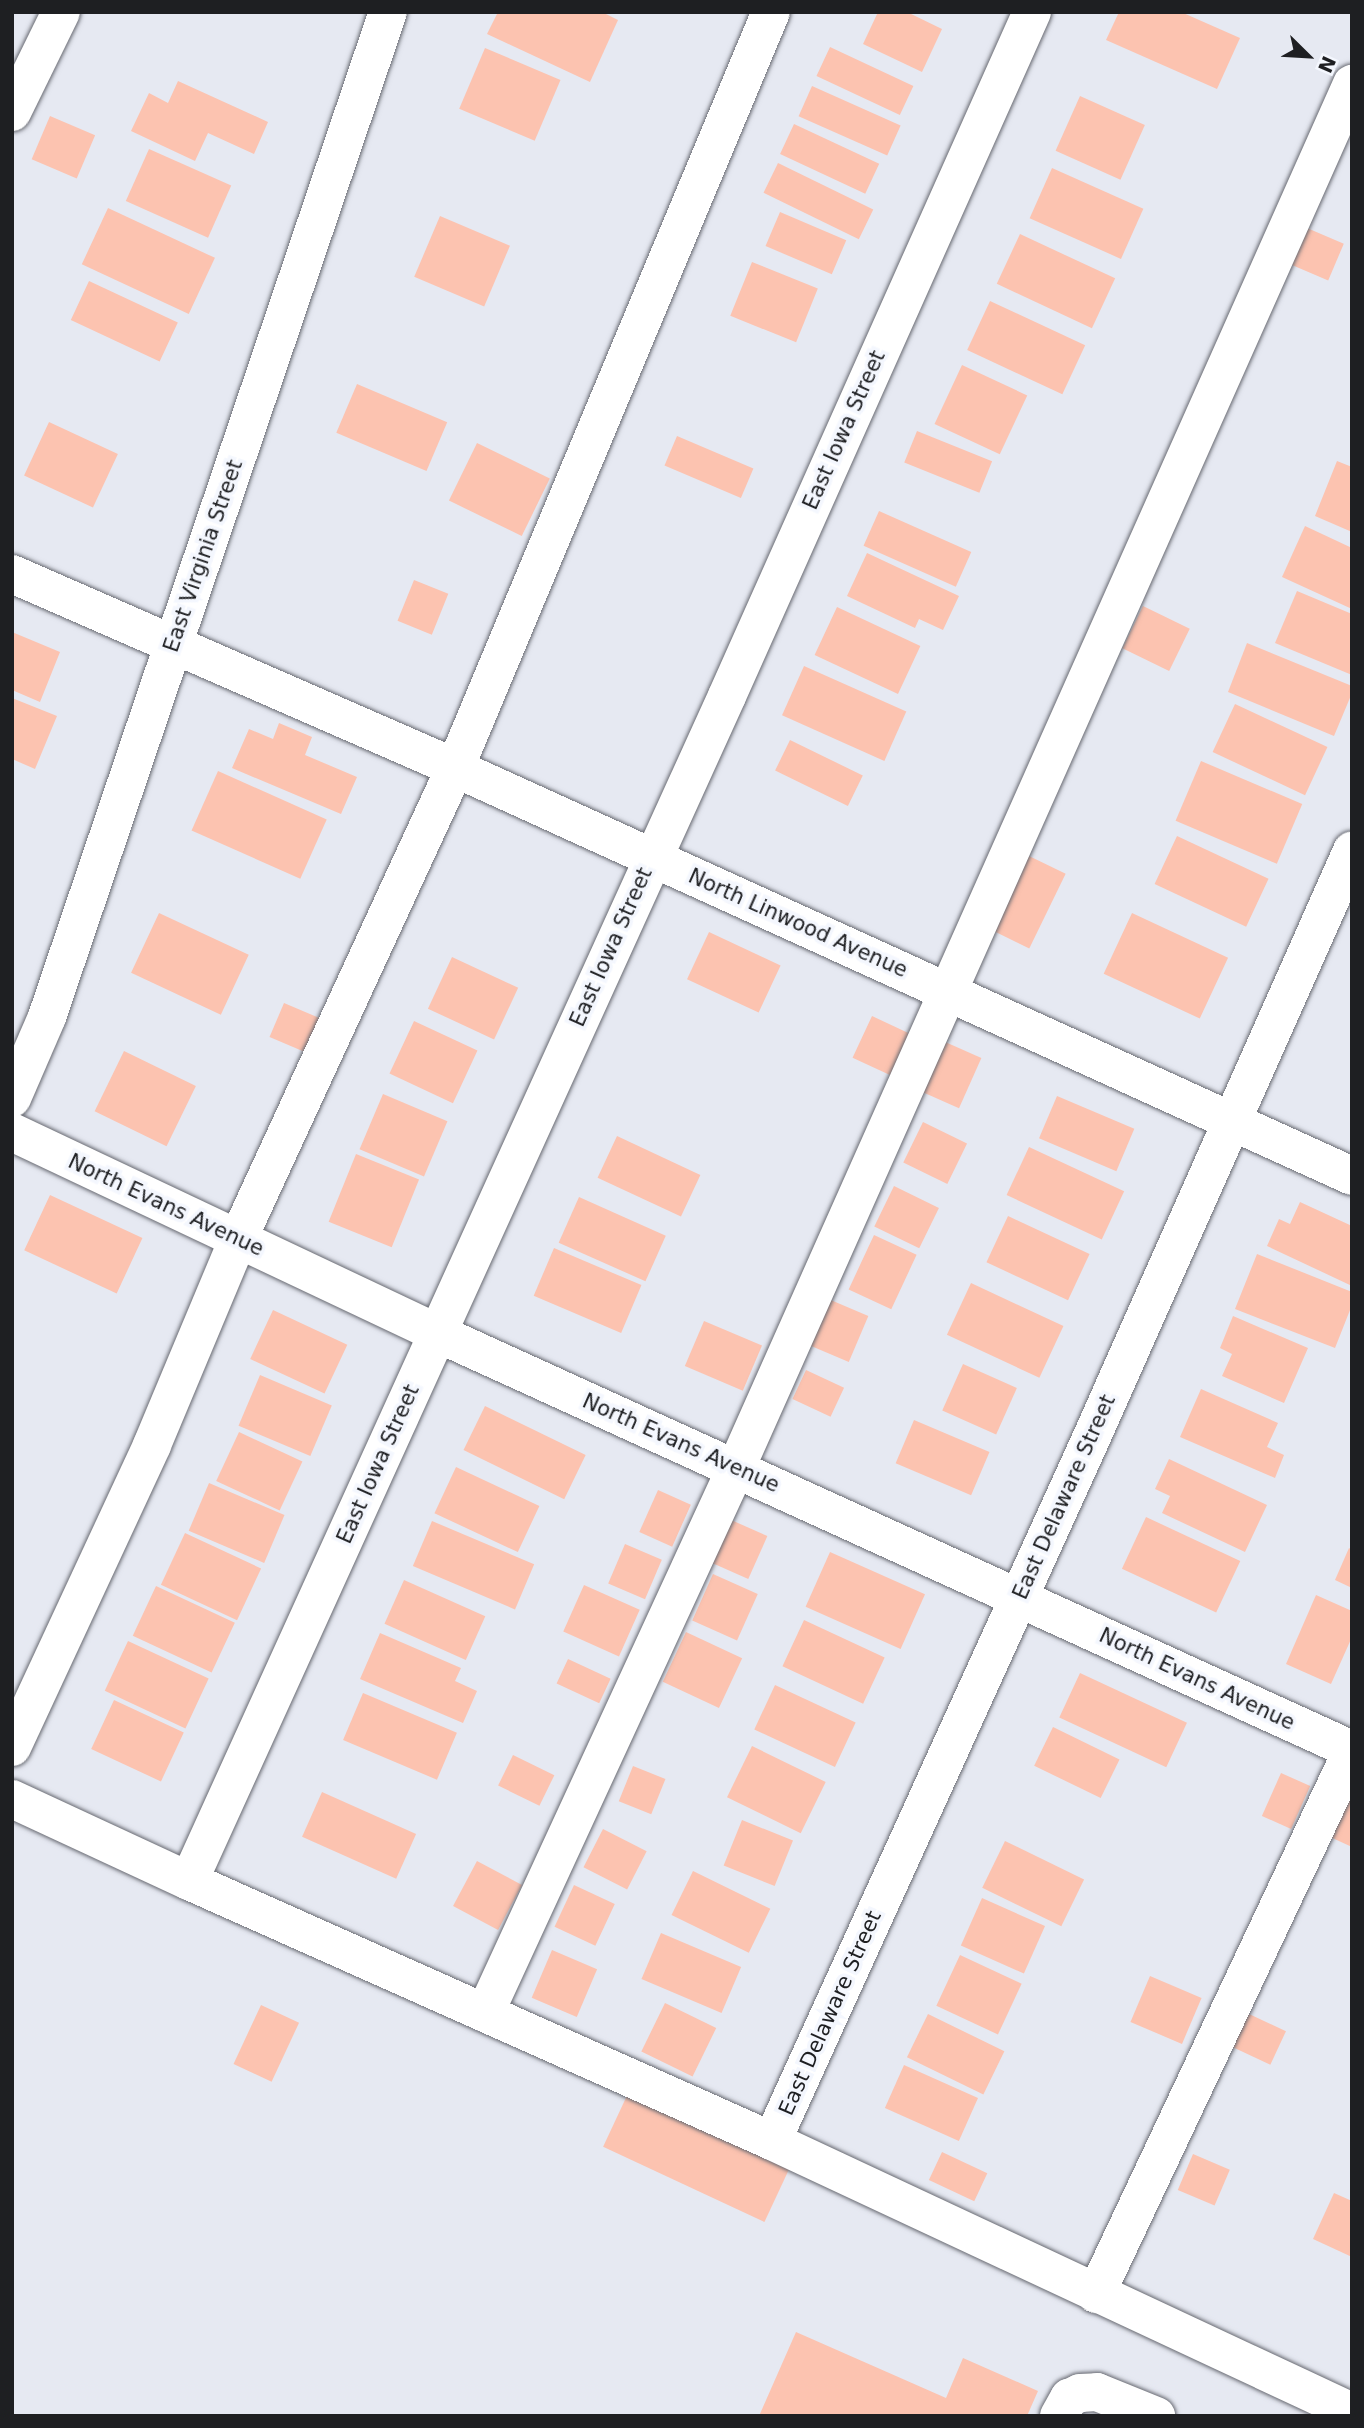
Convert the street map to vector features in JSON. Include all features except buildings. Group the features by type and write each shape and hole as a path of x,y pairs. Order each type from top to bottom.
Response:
{"street":[{"path":"12,112 61,12"},
{"name":"East Virginia Street","path":"12,1098 47,1017 388,12"},
{"path":"12,1747 141,1470 238,1239 455,768 771,12"},
{"name":"East Iowa Street","path":"189,1881 1032,12"},
{"path":"485,2013 736,1468 1352,84"},
{"name":"North Linwood Avenue","path":"12,574 455,768 1352,1175"},
{"name":"East Delaware Street","path":"772,2141 1019,1597 1352,851"},
{"name":"North Evans Avenue","path":"12,1132 437,1333 1352,1751"},
{"path":"1096,2294 1352,1751"},
{"path":"12,1799 189,1881 772,2141 1352,2412"},
{"path":"1059,2416 1069,2398 1080,2393 1097,2392 1156,2416"}]}
